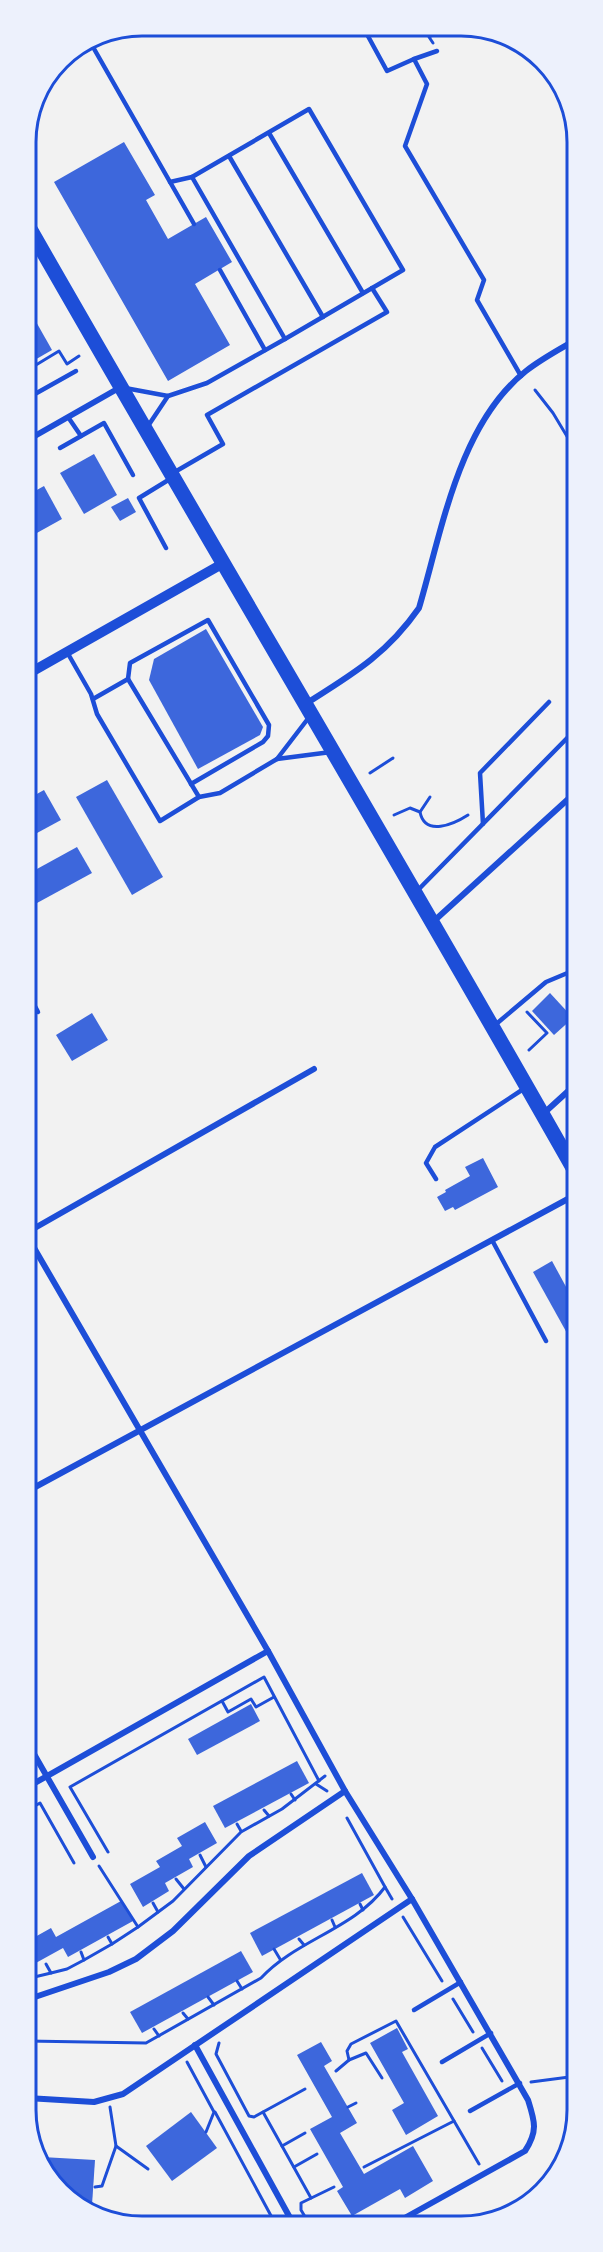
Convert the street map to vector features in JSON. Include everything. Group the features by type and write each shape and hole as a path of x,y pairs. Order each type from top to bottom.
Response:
{"highway":[{"path":"36,244 434,922 567,1157"}],"street":[{"path":"309,709 387,648 419,608 460,469 479,427 499,398 521,376 567,346"},
{"path":"36,435 121,387"},
{"path":"36,670 222,564"},
{"path":"434,922 567,800"},
{"path":"36,1228 314,1069"},
{"path":"543,1114 567,1092"},
{"path":"36,1486 567,1199"},
{"path":"36,1251 268,1651 345,1791 412,1899 520,2083 534,2121 534,2137 525,2151 408,2216"},
{"path":"36,1783 268,1651"},
{"path":"36,1758 93,1857"},
{"path":"36,1997 110,1972 136,1959 173,1931 249,1856 345,1791"},
{"path":"36,2098 94,2102 109,2100 123,2094 412,1899"},
{"path":"195,2045 289,2216"}],"lane":[{"path":"368,36 387,71 437,51"},
{"path":"93,48 194,224"},
{"path":"414,59 427,84 405,146 484,280 477,300 521,376"},
{"path":"121,387 168,396 207,383 403,270 309,109 192,177 170,182"},
{"path":"269,132 363,294"},
{"path":"229,156 323,317"},
{"path":"192,177 285,339"},
{"path":"220,270 266,350"},
{"path":"166,548 139,498 223,444 207,415 387,312 372,288"},
{"path":"36,393 76,371"},
{"path":"145,430 168,396"},
{"path":"68,417 81,436"},
{"path":"60,447 104,423 133,475"},
{"path":"191,784 263,742 268,736 269,725 208,620 130,663 128,679 191,784 199,797"},
{"path":"68,652 93,699 97,714 160,821 199,797 220,793 277,759 334,752"},
{"path":"93,699 128,679"},
{"path":"483,824 480,773 549,702"},
{"path":"277,759 309,709"},
{"path":"416,892 567,738"},
{"path":"493,1026 546,982 567,973"},
{"path":"36,1008 38,1012"},
{"path":"436,1179 426,1163 435,1147 527,1086"},
{"path":"492,1240 546,1341"},
{"path":"414,2010 461,1982"},
{"path":"442,2062 491,2033"},
{"path":"470,2111 520,2083"}],"path":[{"path":"431,36 429,37 437,51"},
{"path":"36,365 59,351 67,364 79,356"},
{"path":"535,390 553,412 567,436"},
{"path":"370,773 393,758"},
{"path":"430,796 420,812 421,819 427,824 440,827 454,824 468,815"},
{"path":"394,815 410,808 420,812"},
{"path":"519,1004 547,1033 530,1050"},
{"path":"108,1852 70,1787 264,1677 320,1781"},
{"path":"222,1701 228,1712 251,1699 255,1707 274,1697"},
{"path":"36,1977 67,1969 138,1927 184,1889 241,1831 295,1800 320,1781 332,1768"},
{"path":"291,1794 295,1800"},
{"path":"336,1797 385,1887 508,2090"},
{"path":"36,1805 40,1803 74,1863"},
{"path":"264,1810 269,1816"},
{"path":"237,1824 241,1831"},
{"path":"200,1855 206,1867"},
{"path":"93,1857 138,1927"},
{"path":"176,1879 184,1889"},
{"path":"36,2041 146,2043 261,1978 280,1959 373,1903 385,1887"},
{"path":"153,1903 158,1912"},
{"path":"360,1905 363,1910"},
{"path":"332,1920 335,1927"},
{"path":"108,1937 112,1944"},
{"path":"299,1939 304,1945"},
{"path":"274,1949 280,1959"},
{"path":"81,1952 84,1960"},
{"path":"46,1964 51,1973"},
{"path":"237,1981 242,1989"},
{"path":"208,1997 214,2005"},
{"path":"183,2013 188,2019"},
{"path":"349,2060 347,2051 351,2044 396,2020 480,2164 470,2170"},
{"path":"154,2029 159,2036"},
{"path":"214,2032 219,2043 216,2054 249,2116 255,2117 305,2089"},
{"path":"336,2071 349,2060 366,2053 381,2078"},
{"path":"182,2054 214,2112 206,2132"},
{"path":"520,2083 567,2077"},
{"path":"95,2187 102,2186 116,2146 109,2100"},
{"path":"348,2107 356,2103"},
{"path":"215,2112 271,2216"},
{"path":"263,2112 311,2198"},
{"path":"364,2167 454,2121"},
{"path":"282,2146 305,2133"},
{"path":"116,2146 148,2169"},
{"path":"294,2167 317,2154"},
{"path":"305,2216 301,2210 301,2203 334,2187"}],"building":[{"path":"124,142 155,195 146,200 168,239 206,217 232,262 195,284 230,345 168,381 54,182"},
{"path":"36,322 52,350 36,359"},
{"path":"94,454 117,495 84,514 60,473"},
{"path":"44,486 62,519 36,533 36,490"},
{"path":"128,498 136,512 120,521 111,507"},
{"path":"206,629 263,727 260,735 198,769 149,680 154,659"},
{"path":"107,780 163,877 132,895 76,797"},
{"path":"44,790 61,820 36,834 36,794"},
{"path":"77,847 92,873 36,904 36,870"},
{"path":"550,993 567,1011 567,1023 554,1035 532,1011"},
{"path":"92,1013 108,1040 72,1061 56,1035"},
{"path":"483,1158 498,1187 455,1210 453,1207 445,1211 437,1197 470,1176 465,1167"},
{"path":"552,1261 567,1289 567,1333 533,1272"},
{"path":"251,1704 260,1721 197,1755 188,1739"},
{"path":"297,1761 309,1783 225,1828 213,1806"},
{"path":"205,1822 217,1843 189,1859 193,1867 165,1883 169,1891 143,1907 130,1884 160,1867 156,1861 182,1846 177,1838"},
{"path":"362,1873 374,1895 262,1956 250,1933"},
{"path":"121,1901 133,1921 68,1957 63,1948 36,1963 36,1936 51,1928 56,1937"},
{"path":"241,1951 253,1972 142,2033 130,2012"},
{"path":"397,2028 408,2049 402,2052 438,2116 406,2135 392,2110 404,2103 370,2043"},
{"path":"321,2042 332,2061 324,2066 357,2123 340,2133 364,2174 413,2146 433,2181 405,2198 400,2189 352,2216 337,2191 343,2187 310,2129 332,2117 297,2055"},
{"path":"191,2112 217,2148 172,2181 146,2146"},
{"path":"47,2157 95,2160 92,2204 67,2185"}]}
